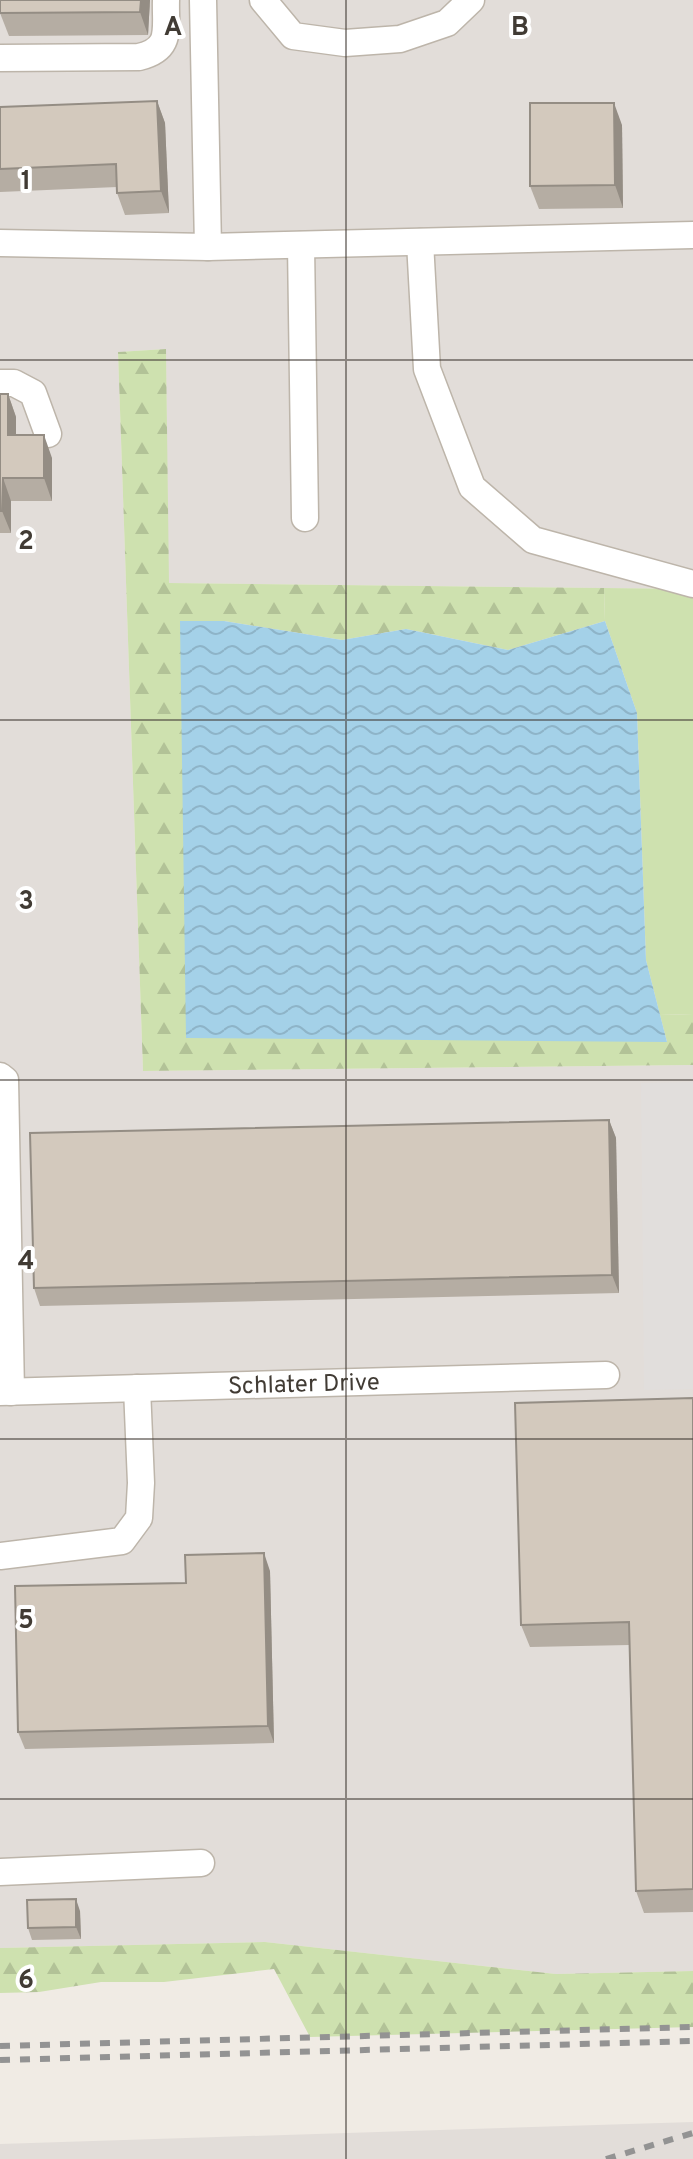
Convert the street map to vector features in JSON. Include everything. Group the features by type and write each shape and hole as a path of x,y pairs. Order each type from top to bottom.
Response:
{"street":[{"path":"0,58 139,57 155,53 165,42 166,0"},
{"path":"203,0 208,247"},
{"path":"263,0 293,36 345,43 400,39 447,23 471,0"},
{"path":"0,243 208,247 693,235"},
{"path":"420,242 427,369 472,487 533,540 693,584"},
{"path":"301,245 305,518"},
{"path":"0,383 14,383 33,393 48,434"},
{"path":"0,1076 5,1080 6,1392"},
{"name":"Schlater Drive","path":"6,1392 606,1375"},
{"path":"0,1556 122,1541 139,1518 141,1483 137,1388"},
{"path":"0,1872 201,1863"}],"shaded area":[{"path":"0,0 693,0 693,589 168,583 166,349 118,352 143,1071 693,1065 693,1971 556,1974 265,1942 0,1948"},
{"path":"693,1082 693,1389 644,1390 641,1083"},
{"path":"693,2122 693,2159 0,2159 0,2144"}],"green space":[{"path":"166,349 169,583 604,588 605,621 508,650 406,629 342,640 224,621 667,1042 660,1015 693,1014 693,1065 143,1071 118,352"},
{"path":"604,588 693,589 693,1014 660,1015 646,960 637,713 605,621"},
{"path":"265,1942 556,1974 693,1971 693,2027 310,2037 274,1969 164,1982 101,1982 39,1992 0,1993 0,1948"}],"water":[{"path":"180,621 224,621 342,640 406,629 508,650 605,621 637,713 646,960 667,1042 186,1038"}],"building":[{"path":"0,0 141,0 140,12 0,13"},
{"path":"157,101 161,191 117,193 116,164 0,169 0,107"},
{"path":"530,103 614,103 615,185 530,186"},
{"path":"0,394 8,394 8,435 44,435 44,478 3,478 2,511 0,511"},
{"path":"609,1120 612,1275 34,1288 30,1133"},
{"path":"693,1398 693,1889 636,1891 629,1622 521,1625 515,1403"},
{"path":"264,1553 268,1726 18,1732 15,1586 186,1583 185,1555"},
{"path":"76,1899 76,1927 28,1928 27,1900"}],"railway":[{"path":"0,2046 693,2027"},
{"path":"0,2060 693,2041"},
{"path":"606,2159 693,2133"}]}
